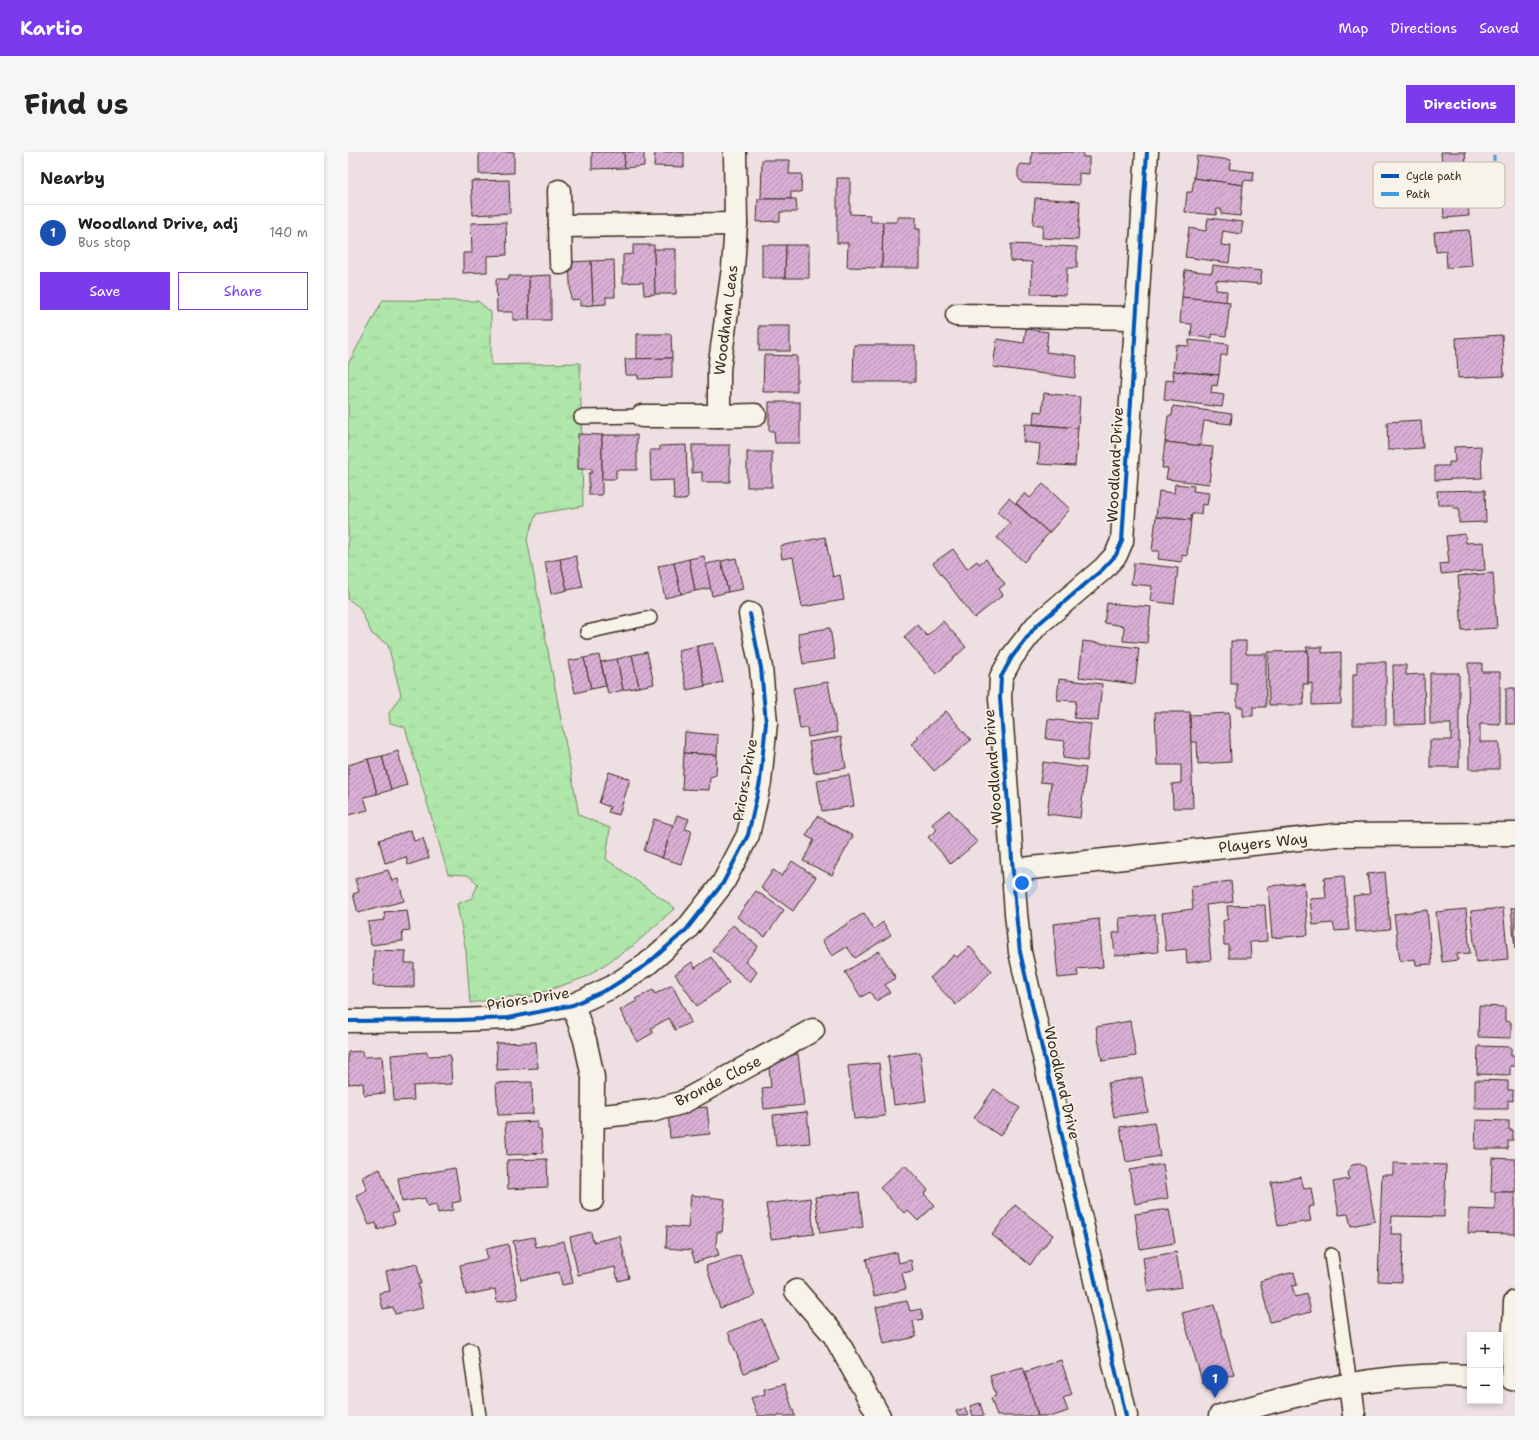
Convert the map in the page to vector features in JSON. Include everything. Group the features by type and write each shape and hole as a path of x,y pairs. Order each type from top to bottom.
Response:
{"street":[{"name":"Woodham Leas","path":"719,416 719,369 733,268 736,224 736,152"},
{"name":"Woodland Drive","path":"1126,1416 1022,958 1016,913 1000,698 1002,678 1012,657 1036,626 1103,569 1116,555 1122,541 1147,152"},
{"path":"559,191 561,262"},
{"path":"560,226 736,224"},
{"path":"957,316 1136,318"},
{"path":"642,416 755,415"},
{"name":"Priors Drive","path":"348,1021 508,1018 573,1005 610,988 646,965 686,930 723,883 748,835 760,782 766,723 761,668 750,614"},
{"name":"Players Way","path":"1013,870 1336,835 1515,834"},
{"path":"573,1005 585,1040 593,1077 592,1200"},
{"name":"Bronde Close","path":"593,1117 651,1111 681,1103 813,1030"},
{"path":"796,1291 834,1335 879,1416"},
{"path":"1509,1379 1515,1302"},
{"path":"1220,1416 1309,1392 1350,1384 1414,1376 1467,1376"},
{"path":"1350,1384 1354,1416"}],"lane":[{"path":"581,417 642,416"},
{"path":"587,632 650,618"},
{"path":"1331,1255 1350,1384"},
{"path":"470,1350 479,1416"}],"green space":[{"path":"383,300 478,301 491,312 491,365 580,363 583,506 536,514 527,539 579,815 610,828 606,859 675,908 634,945 586,977 532,996 508,997 470,1003 466,951 457,904 472,898 478,884 468,875 448,874 405,727 390,723 389,713 401,695 388,645 372,634 359,607 348,599 348,364"}],"building":[{"path":"479,152 514,152 514,173 479,174"},
{"path":"592,152 624,152 625,168 592,169"},
{"path":"624,152 644,152 644,166 625,168"},
{"path":"655,152 684,152 684,167 654,166"},
{"path":"1032,152 1083,152 1083,157 1089,157 1089,174 1079,173 1079,185 1022,183 1018,177 1018,169 1021,164 1031,165"},
{"path":"1441,152 1465,152 1466,162 1442,162"},
{"path":"1197,156 1231,160 1229,169 1254,172 1253,181 1244,180 1243,185 1194,178"},
{"path":"762,160 790,160 789,174 802,174 801,192 791,192 791,199 761,199"},
{"path":"837,178 850,178 850,214 870,215 871,222 883,222 882,268 847,267 848,243 837,243"},
{"path":"1194,178 1243,185 1240,216 1221,214 1221,209 1217,209 1216,215 1185,212 1187,192 1192,192"},
{"path":"509,180 510,213 473,215 471,181"},
{"path":"1035,198 1080,201 1078,240 1042,238 1043,225 1033,225"},
{"path":"758,199 796,199 797,212 780,212 780,221 757,222"},
{"path":"1443,208 1468,208 1469,216 1444,218"},
{"path":"897,217 916,217 916,229 920,229 920,268 882,268 883,222 897,222"},
{"path":"1208,218 1243,222 1241,234 1223,231 1221,245 1231,246 1229,263 1185,257 1189,228 1206,231"},
{"path":"506,222 507,255 487,256 487,272 463,273 463,253 472,253 471,223"},
{"path":"1469,230 1472,266 1447,268 1446,251 1436,252 1434,232"},
{"path":"1011,244 1077,247 1077,268 1067,268 1066,295 1031,294 1032,262 1010,261"},
{"path":"633,245 654,245 655,294 644,295 643,282 623,283 623,255 633,254"},
{"path":"762,245 786,245 785,278 762,278"},
{"path":"786,245 809,245 809,278 785,278"},
{"path":"654,249 676,249 676,294 655,294"},
{"path":"614,260 615,297 606,297 606,304 593,305 591,261"},
{"path":"591,261 593,305 580,306 580,299 571,300 569,262"},
{"path":"1213,265 1262,271 1260,284 1216,280 1216,290 1227,291 1226,302 1182,297 1185,270 1212,273"},
{"path":"551,275 551,320 529,320 529,276"},
{"path":"509,276 529,276 529,320 513,320 513,312 497,312 496,279 509,279"},
{"path":"1182,297 1230,302 1226,336 1212,334 1212,338 1191,336 1192,324 1180,323"},
{"path":"759,326 790,326 790,351 759,351"},
{"path":"1026,329 1048,332 1046,352 1077,356 1075,378 993,367 997,339 1024,343"},
{"path":"637,334 671,334 672,358 637,359"},
{"path":"1502,335 1504,376 1458,378 1456,338"},
{"path":"1189,340 1228,344 1227,355 1221,355 1219,375 1173,371 1176,345 1189,346"},
{"path":"854,345 915,345 915,382 853,382"},
{"path":"764,355 797,356 797,392 763,392"},
{"path":"672,358 672,378 638,379 638,375 626,375 625,359"},
{"path":"1173,371 1219,375 1217,386 1212,385 1211,393 1224,395 1222,407 1164,400 1166,380 1174,381"},
{"path":"1044,393 1080,397 1078,428 1033,424 1034,411 1042,412"},
{"path":"769,402 800,402 800,443 775,443 774,431 769,431"},
{"path":"1173,406 1232,414 1231,424 1204,421 1200,446 1165,442 1168,416 1172,416"},
{"path":"1421,420 1423,448 1388,450 1387,422"},
{"path":"1025,424 1078,428 1075,466 1038,464 1040,444 1023,442"},
{"path":"578,434 602,435 602,495 589,495 589,473 592,473 592,469 578,469"},
{"path":"602,435 637,435 637,470 616,470 616,479 602,479"},
{"path":"1165,442 1213,447 1209,484 1166,479 1168,468 1162,468"},
{"path":"686,445 688,496 685,500 674,500 673,480 651,481 650,450 660,450 660,446"},
{"path":"692,445 730,445 730,482 702,482 702,472 692,473"},
{"path":"1481,446 1482,478 1435,480 1435,466 1449,466 1449,462 1455,462 1454,447"},
{"path":"747,452 772,452 772,487 747,487"},
{"path":"1043,484 1070,509 1049,533 1016,503 1025,493 1030,498"},
{"path":"1175,484 1194,486 1193,491 1209,493 1207,505 1202,504 1201,514 1192,514 1191,520 1156,517 1159,491 1174,493"},
{"path":"1485,490 1486,522 1459,523 1459,508 1453,508 1453,505 1438,505 1437,491"},
{"path":"1009,498 1049,533 1024,562 997,538 1010,523 997,512"},
{"path":"1156,517 1191,520 1187,556 1182,555 1182,562 1158,559 1159,551 1152,551"},
{"path":"1465,534 1466,543 1483,542 1485,570 1441,574 1440,564 1449,563 1446,536"},
{"path":"825,537 833,577 840,575 844,600 802,607 793,557 782,559 780,546"},
{"path":"953,549 967,569 977,561 979,564 986,559 1005,584 999,589 1003,595 974,618 933,563"},
{"path":"576,556 583,587 567,590 560,559"},
{"path":"704,556 711,588 695,591 689,559"},
{"path":"736,558 743,589 728,592 721,561"},
{"path":"560,559 567,590 551,594 545,562"},
{"path":"689,559 695,591 681,594 674,563"},
{"path":"721,561 728,592 712,596 706,564"},
{"path":"674,563 681,594 665,598 658,566"},
{"path":"1134,563 1178,568 1174,604 1150,601 1152,586 1131,584"},
{"path":"1493,573 1497,628 1462,630 1458,576"},
{"path":"1107,603 1151,607 1147,643 1123,641 1124,626 1104,623"},
{"path":"943,621 966,647 936,674 904,637 917,625 927,636"},
{"path":"830,628 835,659 803,664 798,633"},
{"path":"1083,641 1139,648 1135,684 1079,677"},
{"path":"1231,641 1246,641 1246,654 1266,654 1266,707 1253,707 1253,716 1243,716 1243,707 1237,707 1237,684 1231,684"},
{"path":"714,643 723,682 705,686 697,646"},
{"path":"697,646 705,686 687,690 678,650"},
{"path":"1306,647 1322,647 1322,653 1341,652 1341,704 1312,705 1312,683 1308,684 1308,651"},
{"path":"1308,651 1308,684 1303,684 1304,705 1269,705 1268,652"},
{"path":"647,652 654,684 639,687 632,655"},
{"path":"599,655 606,686 591,689 584,658"},
{"path":"632,655 639,687 623,690 617,659"},
{"path":"584,658 591,689 575,693 568,661"},
{"path":"617,659 623,690 608,694 601,662"},
{"path":"1357,662 1386,662 1386,725 1353,725 1353,674 1357,674"},
{"path":"1468,663 1482,663 1482,672 1500,672 1500,725 1480,724 1480,742 1499,742 1499,769 1469,769"},
{"path":"1393,665 1406,665 1406,675 1424,674 1425,724 1394,725"},
{"path":"1430,673 1459,673 1459,767 1430,767 1430,740 1451,740 1451,724 1430,724"},
{"path":"1059,679 1102,684 1098,721 1074,718 1076,701 1057,700"},
{"path":"828,682 837,732 808,737 807,728 800,729 793,688"},
{"path":"1506,688 1515,688 1515,724 1506,724"},
{"path":"946,711 971,740 934,771 911,744 919,738 917,736"},
{"path":"1155,712 1190,712 1193,808 1173,808 1172,784 1181,783 1181,765 1157,765"},
{"path":"1229,713 1231,762 1198,764 1197,742 1191,742 1190,715"},
{"path":"1048,719 1091,724 1087,761 1063,758 1065,741 1046,739"},
{"path":"685,732 718,735 717,755 684,753"},
{"path":"841,737 846,768 814,773 809,742"},
{"path":"398,751 407,785 391,790 382,756"},
{"path":"684,753 717,755 716,775 710,777 709,790 682,789"},
{"path":"382,756 391,790 377,794 368,759"},
{"path":"368,759 377,794 364,797 368,810 348,815 348,765"},
{"path":"1043,762 1086,768 1080,818 1047,814 1051,783 1040,782"},
{"path":"609,772 630,779 619,815 608,812 610,807 599,803"},
{"path":"849,775 854,806 822,811 817,780"},
{"path":"949,810 977,842 951,864 928,837 937,830 932,824"},
{"path":"677,815 689,819 685,829 692,831 681,864 662,858"},
{"path":"817,816 853,836 832,875 803,861 814,840 806,836"},
{"path":"654,819 673,825 662,858 644,851"},
{"path":"411,830 414,841 423,838 429,858 408,865 406,857 385,863 379,840"},
{"path":"792,861 816,877 793,911 761,888 773,870 782,876"},
{"path":"388,870 392,881 398,879 404,901 358,913 353,894 359,892 355,879"},
{"path":"1385,872 1390,929 1356,932 1353,896 1370,894 1367,874"},
{"path":"1344,876 1349,930 1335,931 1333,923 1313,925 1310,899 1326,898 1324,878"},
{"path":"1231,881 1233,902 1206,905 1211,960 1187,963 1186,949 1166,951 1162,913 1193,909 1191,886"},
{"path":"1304,883 1308,935 1272,938 1268,886"},
{"path":"756,891 784,910 765,937 737,917"},
{"path":"1265,905 1267,941 1250,942 1251,958 1229,958 1229,945 1224,945 1223,921 1228,919 1227,906"},
{"path":"1503,908 1508,959 1476,962 1471,911"},
{"path":"1511,908 1515,908 1515,949"},
{"path":"1466,909 1470,953 1457,954 1458,960 1442,962 1436,912"},
{"path":"407,910 410,930 402,931 403,941 371,945 368,922 385,920 384,912"},
{"path":"1427,910 1432,964 1416,965 1415,959 1400,961 1394,914"},
{"path":"864,913 874,929 883,922 891,935 855,958 847,947 832,956 822,940"},
{"path":"1155,915 1158,952 1115,956 1113,933 1120,932 1119,918"},
{"path":"1099,919 1103,967 1077,969 1078,976 1058,978 1053,924"},
{"path":"733,925 758,946 745,962 757,972 750,982 712,950"},
{"path":"969,946 992,971 956,1005 930,978 954,955 957,957"},
{"path":"374,950 406,951 405,963 414,963 414,987 373,986"},
{"path":"879,951 896,978 885,985 890,993 876,1001 870,992 861,997 845,972"},
{"path":"711,957 729,983 697,1006 675,974 692,962 695,968"},
{"path":"672,985 691,1022 675,1030 669,1018 651,1028 653,1033 637,1042 620,1010 637,1001 635,999 653,990 655,994"},
{"path":"1479,1006 1505,1007 1505,1021 1511,1022 1511,1038 1478,1037"},
{"path":"1130,1021 1136,1056 1102,1061 1096,1027"},
{"path":"536,1042 538,1068 497,1070 496,1043"},
{"path":"1478,1046 1511,1047 1511,1056 1515,1056 1515,1066 1510,1066 1510,1075 1477,1074"},
{"path":"362,1051 363,1057 382,1056 385,1093 364,1095 363,1083 348,1084 348,1052"},
{"path":"427,1052 428,1056 450,1055 452,1084 413,1086 414,1100 394,1101 391,1055"},
{"path":"920,1052 926,1101 894,1105 888,1056"},
{"path":"798,1054 804,1105 764,1109 762,1088 771,1087 768,1058"},
{"path":"879,1063 885,1116 854,1119 848,1066"},
{"path":"1142,1077 1148,1112 1114,1117 1108,1083"},
{"path":"1475,1080 1508,1081 1508,1090 1513,1090 1513,1101 1508,1100 1508,1109 1475,1109"},
{"path":"532,1082 533,1114 498,1115 496,1083"},
{"path":"994,1089 1020,1108 1000,1136 974,1118"},
{"path":"707,1107 710,1134 670,1138 668,1111"},
{"path":"807,1112 810,1143 776,1146 773,1115"},
{"path":"1476,1120 1509,1121 1509,1130 1513,1130 1513,1140 1508,1141 1508,1149 1475,1149"},
{"path":"537,1121 537,1129 541,1129 543,1153 507,1155 505,1123"},
{"path":"1154,1122 1160,1156 1126,1162 1120,1127"},
{"path":"1492,1158 1515,1159 1515,1192 1491,1192"},
{"path":"547,1159 548,1187 508,1189 507,1160"},
{"path":"1393,1163 1446,1165 1444,1217 1392,1216 1391,1234 1403,1234 1402,1282 1378,1281 1382,1175 1393,1175"},
{"path":"1163,1164 1168,1198 1135,1204 1129,1170"},
{"path":"1360,1164 1365,1167 1375,1221 1351,1226 1348,1214 1339,1215 1333,1182 1349,1179 1348,1171 1352,1165"},
{"path":"905,1165 928,1190 924,1194 935,1205 918,1221 907,1210 904,1213 880,1188"},
{"path":"455,1168 461,1201 452,1203 453,1210 438,1213 436,1204 427,1206 425,1198 402,1202 398,1178"},
{"path":"380,1169 398,1212 392,1214 395,1223 378,1230 376,1223 369,1225 356,1195 367,1190 362,1177"},
{"path":"1301,1177 1304,1189 1311,1188 1314,1206 1308,1207 1311,1221 1278,1226 1271,1182"},
{"path":"859,1192 863,1227 820,1233 815,1197"},
{"path":"1495,1192 1515,1192 1515,1234 1468,1233 1469,1209 1495,1210"},
{"path":"691,1195 725,1199 722,1232 717,1232 716,1246 719,1255 695,1262 691,1250 666,1248 667,1226 688,1228"},
{"path":"810,1198 814,1234 771,1239 766,1204"},
{"path":"1015,1205 1053,1235 1030,1265 992,1235"},
{"path":"1169,1209 1175,1243 1140,1249 1135,1214"},
{"path":"591,1232 593,1242 620,1236 629,1278 618,1281 615,1267 578,1275 570,1237"},
{"path":"534,1237 536,1247 564,1241 573,1283 562,1285 559,1272 521,1280 513,1241"},
{"path":"508,1244 518,1298 497,1302 495,1289 466,1295 460,1265 487,1259 486,1249"},
{"path":"897,1252 899,1263 911,1260 913,1271 902,1273 906,1289 874,1296 866,1259"},
{"path":"1176,1252 1182,1287 1148,1292 1143,1258"},
{"path":"740,1255 755,1296 720,1308 706,1266"},
{"path":"417,1264 421,1284 418,1284 423,1308 395,1314 393,1307 383,1309 379,1293 390,1291 386,1271"},
{"path":"1294,1272 1297,1285 1292,1286 1295,1297 1307,1294 1311,1312 1270,1322 1260,1281"},
{"path":"907,1301 910,1311 921,1309 923,1319 913,1321 916,1337 884,1344 876,1307"},
{"path":"1214,1305 1234,1375 1203,1384 1182,1313"},
{"path":"762,1319 778,1359 744,1373 728,1332"},
{"path":"1061,1360 1072,1394 1063,1398 1068,1411 1053,1416 1038,1416 1024,1372"},
{"path":"1023,1367 1038,1416 997,1416 991,1398 996,1396 990,1376"},
{"path":"784,1384 795,1416 758,1416 751,1398 765,1394 764,1389"},
{"path":"980,1403 984,1416 973,1416 970,1406"},
{"path":"965,1408 968,1416 958,1416 956,1411"}],"marked path":[{"path":"1494,152 1494,162"}],"cycle path":[{"path":"1126,1416 1020,952 1000,698 1001,677 1012,657 1036,626 1103,569 1116,555 1122,541 1147,152"},
{"path":"348,1021 508,1018 573,1005 610,988 646,965 686,930 723,883 748,835 760,782 766,723 761,668 750,614"}],"place":[{"name":"Woodland Drive, adj","path":"1215,1398"}]}
